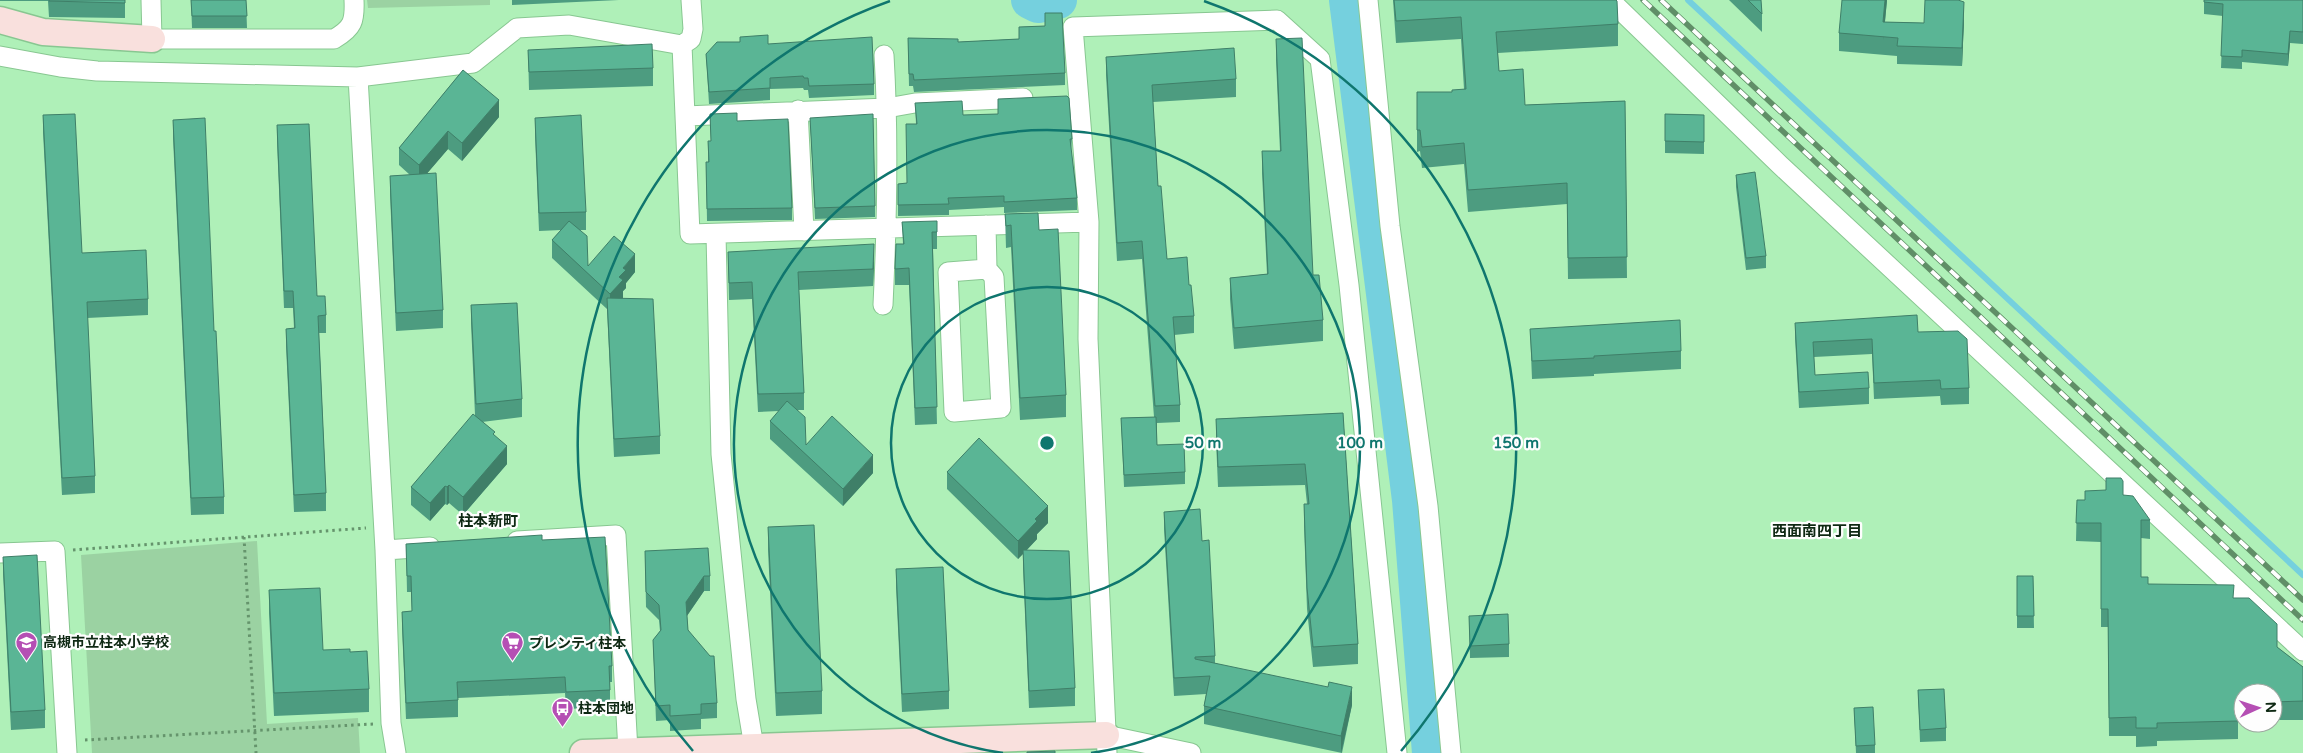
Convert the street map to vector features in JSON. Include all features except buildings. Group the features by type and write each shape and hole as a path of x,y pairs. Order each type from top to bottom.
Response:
{"street":[{"path":"150,0 152,39"},
{"path":"0,20 43,32 152,39 334,39 346,32 354,19 354,0"},
{"path":"0,56 60,67 97,71 358,76 473,63 517,28 569,25 682,45 691,39 693,30 691,0"},
{"path":"1368,0 1390,226 1428,506 1451,753"},
{"path":"1610,0 1780,165 2303,651"},
{"path":"1106,744 1088,339 1089,222 1072,27 1277,20 1320,59 1349,285 1397,753"},
{"path":"682,45 690,234 1089,222"},
{"path":"883,305 887,228 887,108 884,55"},
{"path":"358,76 384,527 391,723 396,753"},
{"path":"1059,97 1078,96"},
{"path":"685,116 798,110 887,108 915,103 1040,98"},
{"path":"798,110 804,231"},
{"path":"986,226 988,269 994,277 1001,408 954,412 948,272 988,269"},
{"path":"716,234 722,454 746,700 754,750"},
{"path":"500,542 616,534 628,751"},
{"path":"385,550 452,546"},
{"path":"0,553 55,551 67,747"},
{"path":"583,753 1106,744 1192,753"}],"path":[{"path":"55,551 384,527"},
{"path":"244,537 256,753"},
{"path":"67,747 391,723"}],"green space":[{"path":"367,0 490,0 490,5 368,8"},
{"path":"257,541 267,724 358,718 360,753 92,753 81,555"}],"waterway":[{"path":"1030,0 1038,4 1058,0"},
{"path":"1348,0 1411,500 1431,753"},
{"path":"1688,0 2303,575"}],"railway":[{"path":"1643,0 2303,620"},
{"path":"1661,0 2303,600"}],"place":[{"name":"高槻市立柱本小学校","path":"27,661"},
{"name":"プレンティ柱本","path":"513,662"},
{"name":"柱本団地","path":"562,727"}],"district":[{"name":"柱本新町","path":"488,521"},
{"name":"西面南四丁目","path":"1817,531"}]}
